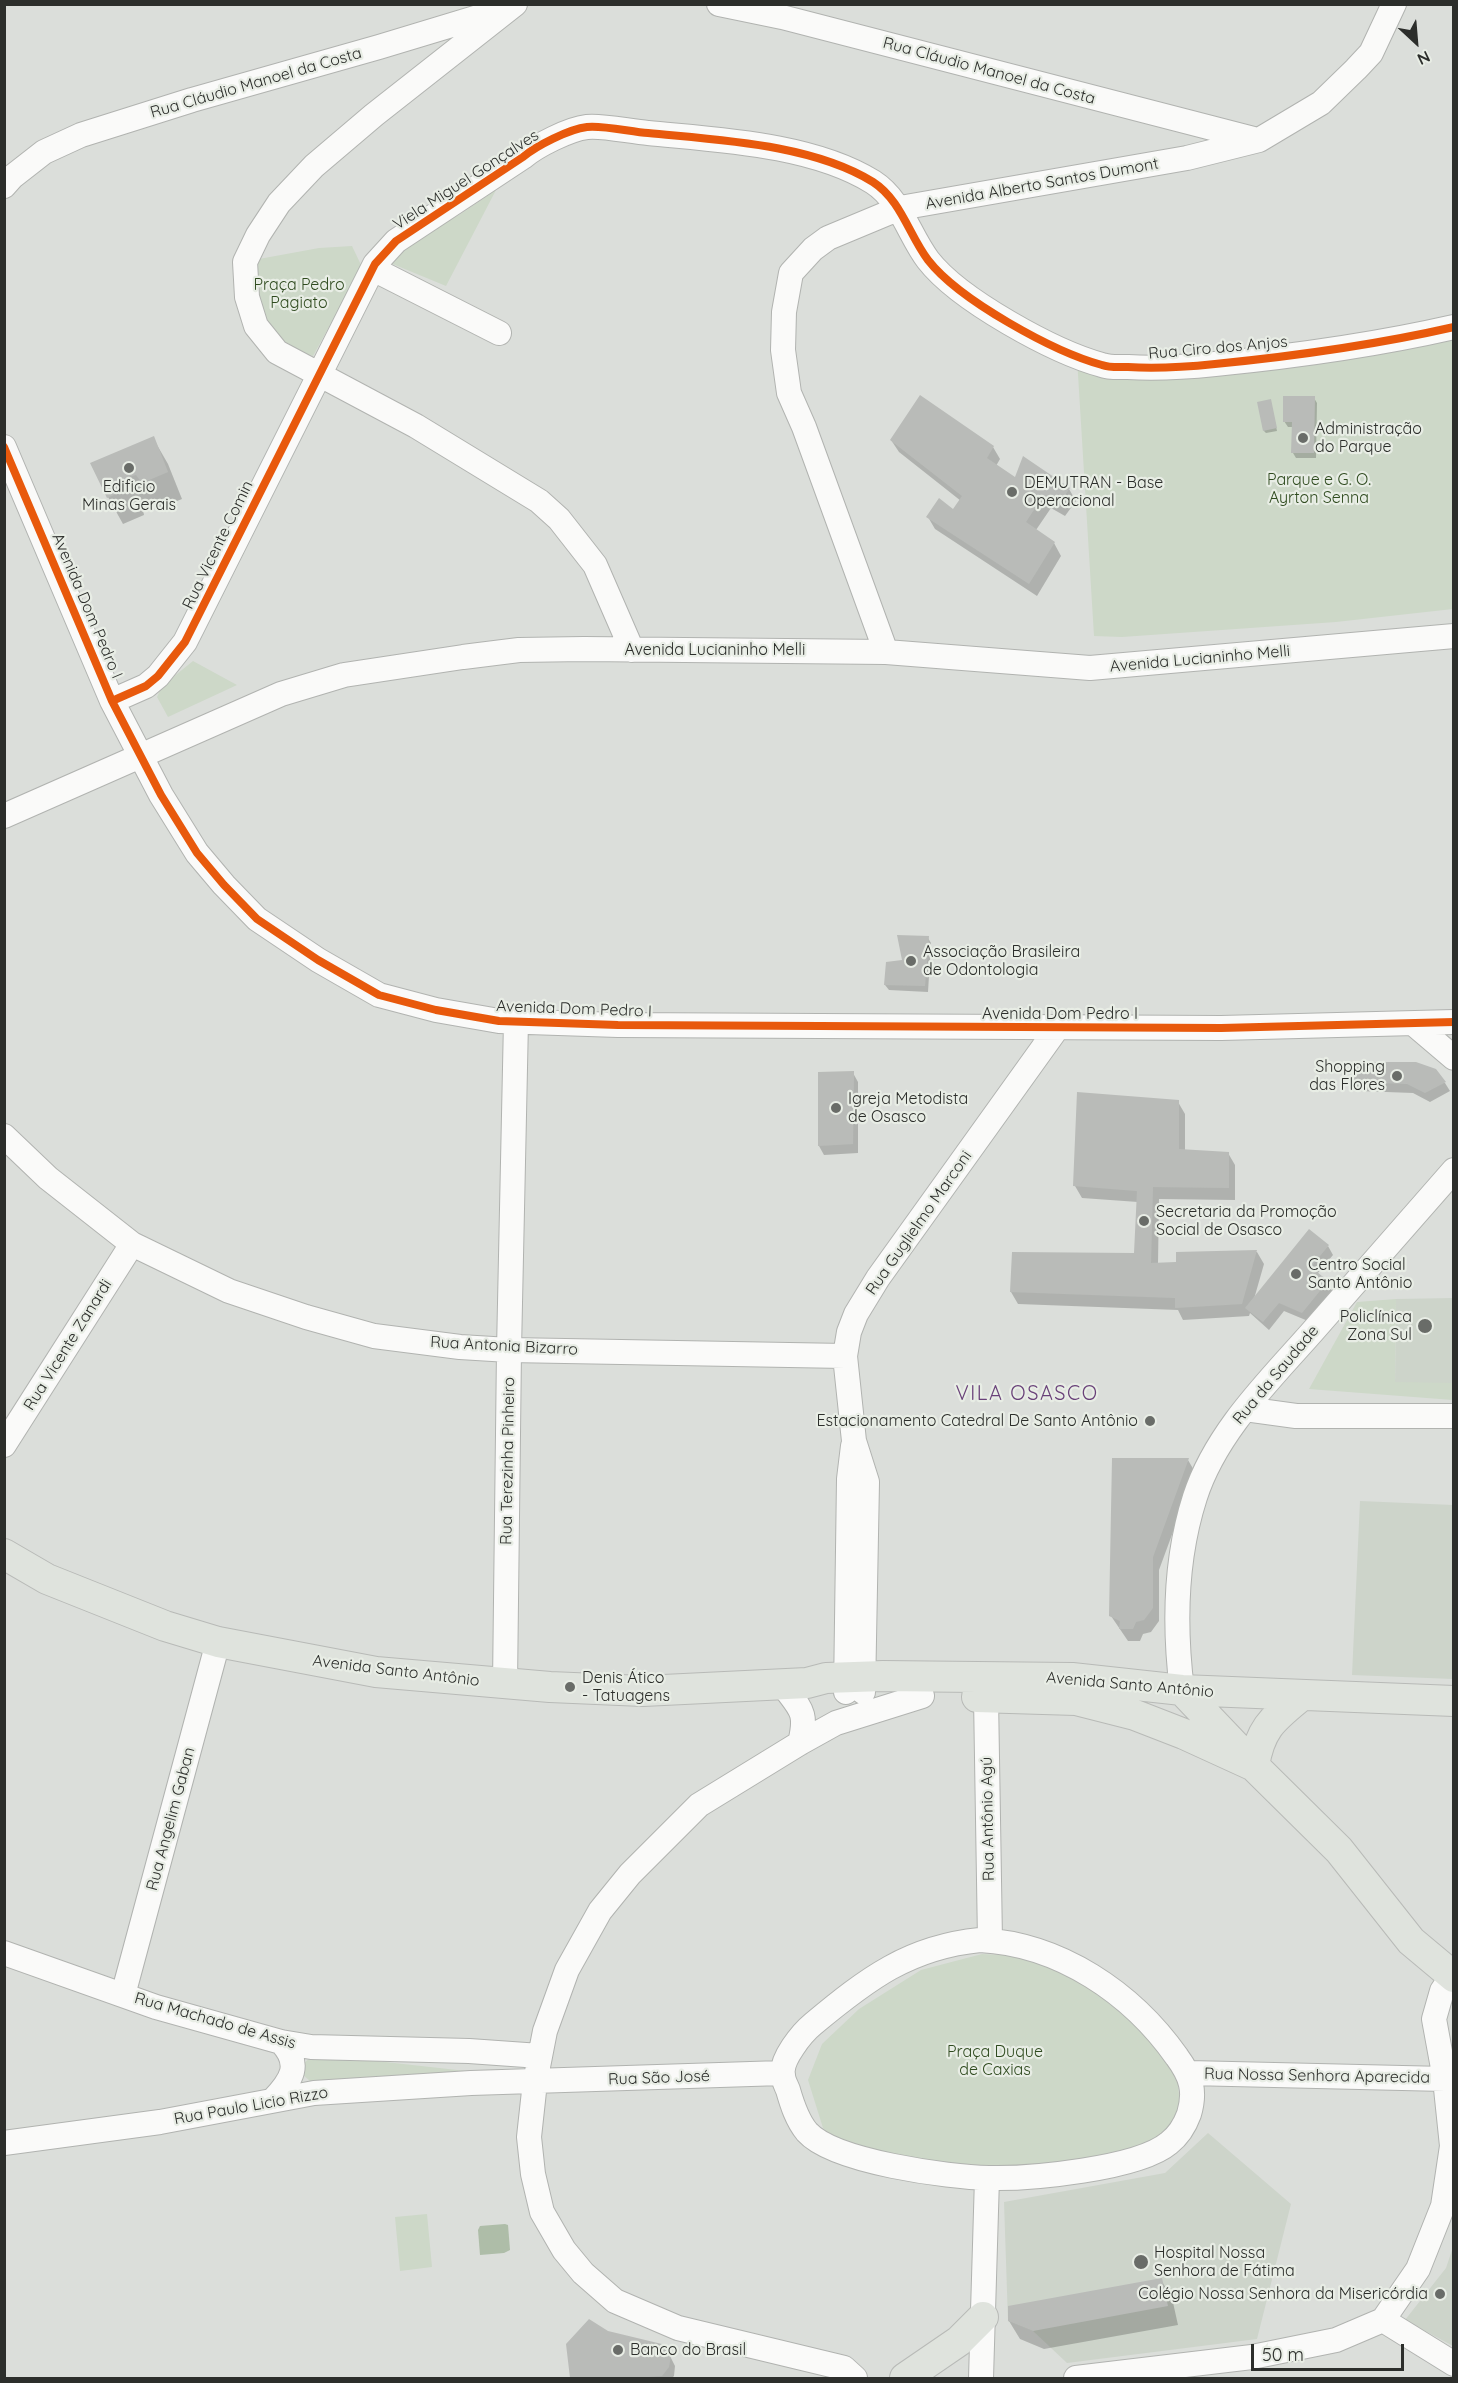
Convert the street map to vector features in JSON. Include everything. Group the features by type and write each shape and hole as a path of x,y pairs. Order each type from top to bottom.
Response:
{"main road":[{"name":"Avenida Santo Antônio","path":"4,1554 48,1579 165,1626 218,1642 376,1672 505,1684 643,1691 795,1684 825,1690 855,1685 975,1676 1072,1678 1182,1690 1454,1701"},
{"name":"Avenida Santo Antônio","path":"855,1685 922,1696 1076,1700 1145,1719 1254,1766"},
{"path":"1182,1690 1254,1766 1339,1850 1412,1941 1453,1977"},
{"path":"1254,1766 1257,1744 1267,1727 1301,1696"},
{"path":"905,2379 959,2341 983,2317"}],"street":[{"name":"Rua Cláudio Manoel da Costa","path":"719,4 794,20 1259,140"},
{"name":"Avenida Alberto Santos Dumont","path":"886,652 804,427 789,393 783,350 784,312 791,273 813,249 828,238 900,208 1187,158 1259,140 1321,103 1356,69 1371,53 1394,4"},
{"name":"Rua Cláudio Manoel da Costa","path":"4,186 44,152 81,135 516,5"},
{"path":"516,5 374,115 314,166 279,203 258,235 245,262 247,297 256,326 277,352 416,426 538,501 560,519 595,565 632,650"},
{"name":"Viela Miguel Gonçalves","path":"318,374 373,269 396,241 536,146 587,127 752,144 801,155 843,167 875,183 900,208"},
{"name":"Rua Ciro dos Anjos","path":"900,208 915,242 931,264 969,297 1028,334 1069,354 1105,366 1158,369 1286,357 1401,339 1454,327"},
{"path":"373,269 499,333"},
{"name":"Rua Vicente Comin","path":"112,701 152,681 185,642 318,374"},
{"name":"Avenida Dom Pedro I","path":"4,447 112,701 161,795 197,853 257,919 318,960 379,995 436,1010 499,1021 618,1025 1221,1028 1454,1022"},
{"name":"Avenida Lucianinho Melli","path":"4,816 281,694 344,675 519,650 886,652 1090,668 1454,636"},
{"name":"Rua Terezinha Pinheiro","path":"505,1684 516,1022"},
{"path":"1414,1024 1454,1058"},
{"name":"Rua Guglielmo Marconi","path":"855,1685 867,1482 854,1441 845,1356 849,1332 856,1314 878,1278 1058,1027"},
{"name":"Rua Antonia Bizarro","path":"4,1136 48,1178 132,1245 229,1291 306,1317 374,1336 460,1347 509,1350 845,1356"},
{"name":"Rua da Saudade","path":"1182,1690 1178,1659 1179,1575 1195,1496 1213,1456 1245,1408 1454,1170"},
{"name":"Rua Vicente Zanardi","path":"4,1445 132,1245"},
{"path":"1245,1408 1296,1416 1454,1416"},
{"name":"Rua Angelim Gaban","path":"123,1995 218,1642"},
{"path":"795,1684 803,1713 804,1725 800,1743"},
{"path":"855,2379 843,2368 678,2328 615,2301 583,2273 564,2250 542,2212 532,2174 529,2137 535,2082 545,2031 567,1970 600,1911 630,1874 699,1805 800,1743 836,1724 922,1696"},
{"name":"Rua Antônio Agú","path":"986,1697 990,1941"},
{"path":"990,1941 1024,1946 1070,1962 1098,1980 1143,2013 1189,2073 1192,2102 1185,2125 1169,2144 1142,2158 1117,2165 1028,2176 987,2178 891,2165 829,2148 807,2132 796,2114 782,2073 797,2041 807,2029 858,1987 904,1959 951,1943 990,1941"},
{"name":"Rua Machado de Assis","path":"4,1953 156,2007 281,2042 311,2047 469,2051 540,2056"},
{"path":"1076,2379 1252,2357 1336,2340 1383,2320 1418,2269 1443,2206 1452,2146 1445,2079 1434,2019 1437,2004 1453,1977"},
{"path":"273,2100 289,2081 292,2071 293,2061 290,2051 281,2042"},
{"path":"311,2047 297,2061 296,2071 305,2088 314,2093"},
{"path":"469,2051 479,2069 478,2076 471,2083"},
{"name":"Rua São José","path":"535,2082 782,2073"},
{"name":"Rua Nossa Senhora Aparecida","path":"1189,2073 1445,2079"},
{"name":"Rua Paulo Licio Rizzo","path":"4,2143 160,2122 314,2093 471,2083 535,2082"},
{"path":"981,2379 987,2178"},
{"path":"1383,2320 1454,2364"}],"shaded area":[{"name":"Policlínica Zona Sul","path":"1453,1298 1453,1383 1395,1383 1396,1299"},
{"path":"1360,1501 1453,1505 1453,1679 1352,1675"},
{"name":"Hospital Nossa Senhora de Fátima","path":"1208,2133 1291,2204 1257,2339 1067,2363 1033,2331 1008,2321 1004,2202 1165,2173"},
{"path":"508,2225 510,2250 504,2253 480,2255 478,2230 480,2226"},
{"name":"Colégio Nossa Senhora da Misericórdia","path":"1453,2247 1453,2346 1405,2320 1446,2268"}],"green space":[{"path":"496,190 446,286 383,260 412,245 426,233 459,215"},
{"name":"Praça Pedro Pagiato","path":"352,246 362,267 313,356 285,346 264,325 248,261 319,248"},
{"name":"Parque e G. O. Ayrton Senna","path":"1453,338 1453,609 1336,622 1122,637 1094,636 1077,358 1109,371"},
{"path":"193,661 237,685 168,717 157,697 162,686"},
{"path":"1396,1299 1395,1382 1453,1383 1453,1400 1309,1389 1357,1302"},
{"name":"Praça Duque de Caxias","path":"982,1954 1021,1956 1064,1971 1132,2017 1163,2049 1177,2077 1180,2103 1172,2129 1144,2151 1100,2160 954,2170 842,2148 823,2128 808,2080 822,2044 859,2009 921,1970"},
{"path":"314,2054 466,2071 407,2082 317,2087 303,2075 302,2065"},
{"path":"427,2214 432,2267 400,2271 395,2217"}],"building":[{"name":"DEMUTRAN - Base Operacional","path":"920,395 994,446 987,458 1015,477 1023,456 1070,488 1058,505 1043,496 1026,522 1055,542 1029,584 926,517 939,498 953,509 962,496 890,440"},
{"name":"Administração do Parque","path":"1283,396 1315,396 1314,453 1291,453 1292,422 1283,422"},
{"name":"Administração do Parque","path":"1271,399 1277,428 1263,431 1257,402"},
{"name":"Edificio Minas Gerais","path":"154,436 168,472 142,483 136,475 128,477 130,488 107,498 90,463"},
{"name":"Associação Brasileira de Odontologia","path":"897,935 929,936 925,986 884,985 886,962 902,960"},
{"name":"Shopping das Flores","path":"1355,1062 1416,1062 1436,1069 1446,1082 1425,1093 1407,1084 1353,1082"},
{"name":"Igreja Metodista de Osasco","path":"854,1071 853,1144 818,1146 818,1072"},
{"name":"Secretaria da Promoção Social de Osasco","path":"1077,1092 1179,1100 1179,1149 1229,1152 1229,1188 1153,1187 1151,1263 1176,1262 1176,1252 1257,1250 1242,1304 1175,1308 1175,1298 1010,1292 1012,1252 1134,1253 1137,1191 1073,1186"},
{"name":"Centro Social Santo Antônio","path":"1309,1229 1329,1245 1311,1267 1328,1281 1302,1313 1279,1303 1263,1322 1245,1308"},
{"path":"1112,1458 1189,1458 1153,1557 1153,1608 1144,1620 1136,1622 1133,1629 1119,1629 1120,1621 1109,1616"},
{"name":"Hospital Nossa Senhora de Fátima","path":"1162,2278 1168,2306 1033,2331 1008,2321 1008,2306"},
{"name":"Banco do Brasil","path":"589,2319 608,2331 666,2345 671,2355 669,2367 662,2376 570,2378 566,2344"}],"cycle path":[{"path":"112,701 146,686 158,676 185,642 375,264 396,241 544,143 580,128 601,127 764,146 822,159 849,169 883,189 898,208 928,260 962,291 1034,337 1105,366 1150,368 1245,361 1365,345 1454,327"},
{"path":"4,447 112,701 161,795 197,853 257,919 318,960 379,995 436,1010 499,1021 618,1025 1221,1028 1454,1022"}],"place":[{"name":"Administração do Parque","path":"1303,438"},
{"name":"Edificio Minas Gerais","path":"129,468"},
{"name":"DEMUTRAN - Base Operacional","path":"1012,492"},
{"name":"Associação Brasileira de Odontologia","path":"911,961"},
{"name":"Shopping das Flores","path":"1397,1076"},
{"name":"Igreja Metodista de Osasco","path":"836,1108"},
{"name":"Secretaria da Promoção Social de Osasco","path":"1144,1221"},
{"name":"Centro Social Santo Antônio","path":"1296,1274"},
{"name":"Policlínica Zona Sul","path":"1425,1326"},
{"name":"Estacionamento Catedral De Santo Antônio","path":"1150,1421"},
{"name":"Denis Ático - Tatuagens","path":"570,1687"},
{"name":"Hospital Nossa Senhora de Fátima","path":"1141,2262"},
{"name":"Colégio Nossa Senhora da Misericórdia","path":"1440,2294"},
{"name":"Banco do Brasil","path":"618,2350"}],"district":[{"name":"VILA OSASCO","path":"1027,1394"}]}
